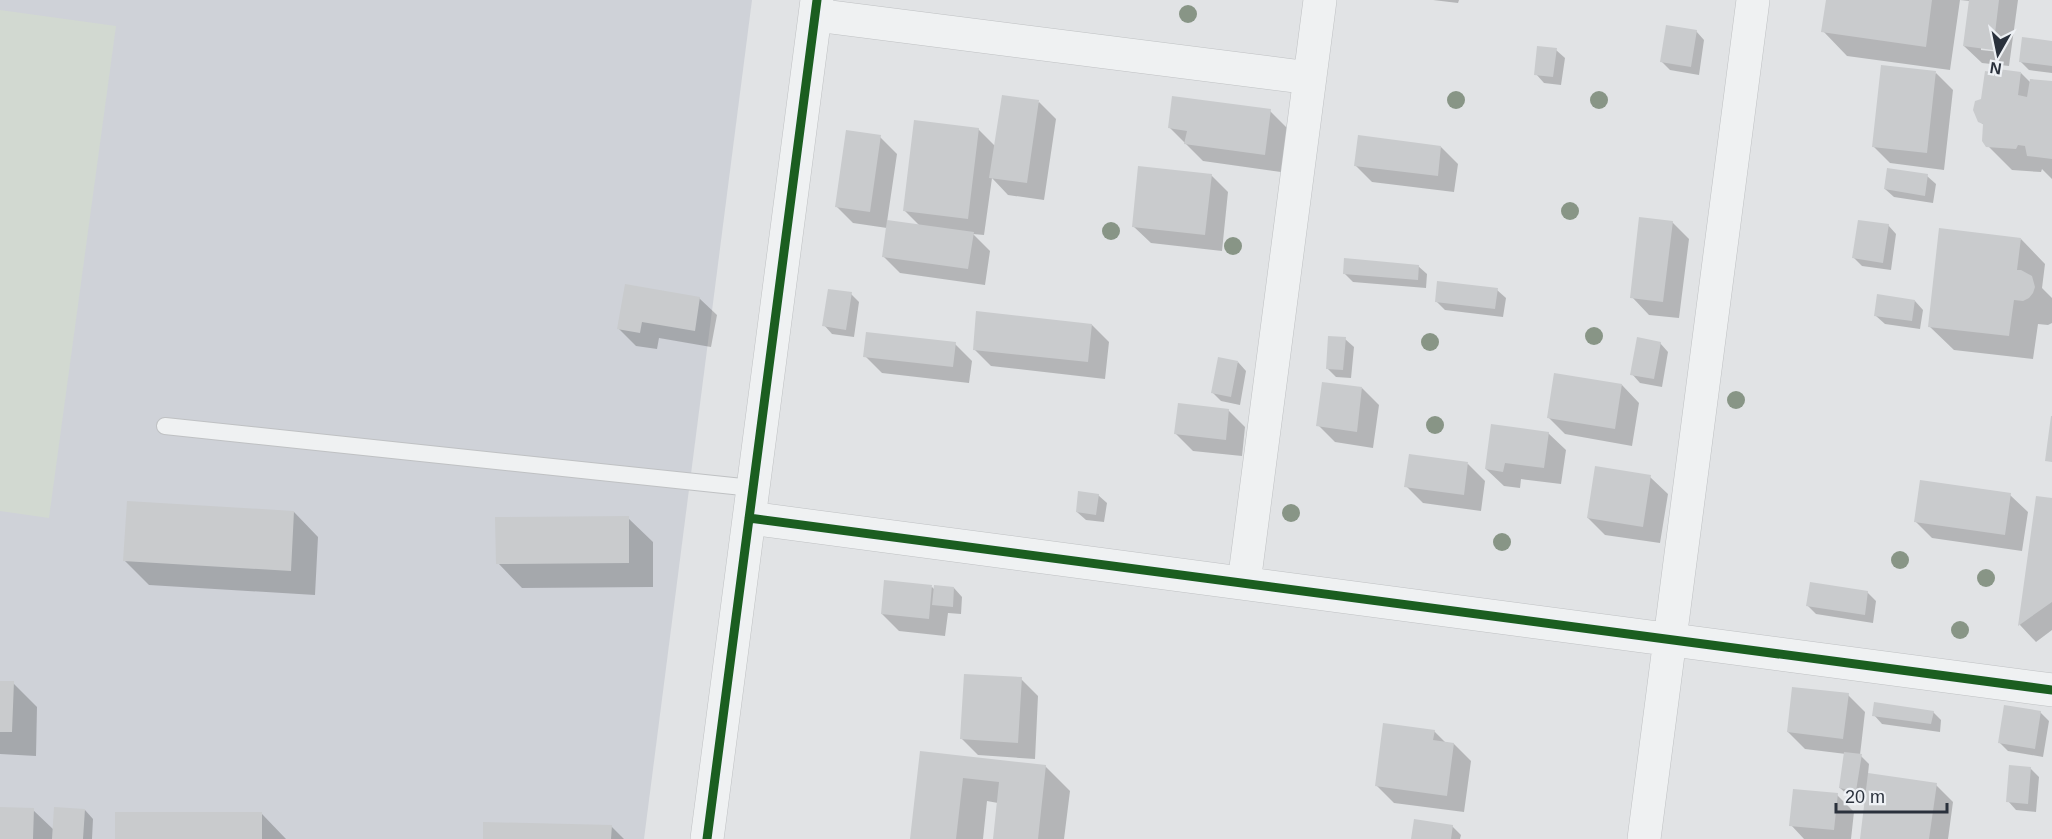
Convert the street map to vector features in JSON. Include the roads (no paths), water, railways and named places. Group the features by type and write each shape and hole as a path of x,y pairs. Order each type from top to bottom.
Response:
{"street":[{"path":"1244,583 1320,0"},
{"path":"1644,839 1753,0"},
{"path":"707,839 816,8 1310,78"},
{"path":"751,503 1244,583 2052,690"}],"lane":[{"path":"165,426 751,503"}]}
